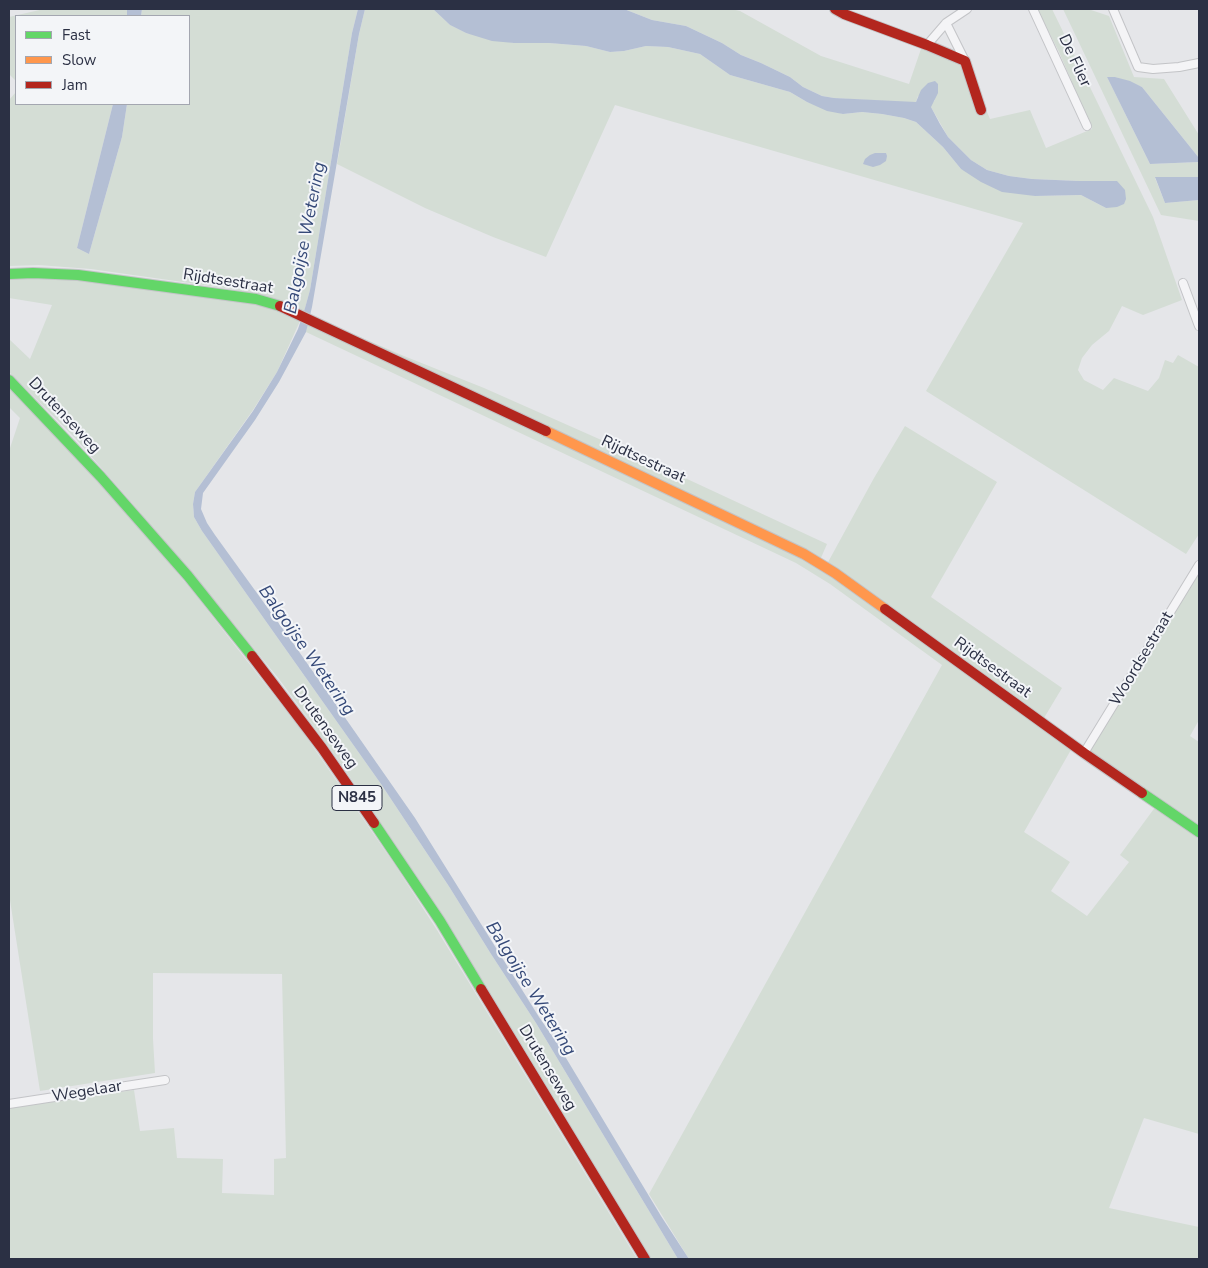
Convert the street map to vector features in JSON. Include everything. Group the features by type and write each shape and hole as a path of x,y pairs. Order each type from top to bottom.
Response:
{"street":[{"path":"834,9 846,11 965,61"},
{"path":"927,44 946,23 967,9"},
{"name":"De Flier","path":"1033,9 1087,126"},
{"path":"1115,9 1138,67 1153,69 1180,67 1199,63"},
{"path":"946,23 965,61 981,110"},
{"name":"Rijdtsestraat","path":"9,274 78,275 256,299 313,321 804,554 862,592 1084,753 1199,832"},
{"path":"1183,283 1199,326"},
{"name":"Drutenseweg","path":"9,380 101,477 188,576 273,682 322,748 440,921 645,1259"},
{"name":"Woordsestraat","path":"1084,753 1199,565"},
{"name":"Wegelaar","path":"9,1104 165,1080"}],"shaded area":[{"path":"44,9 127,9 127,15 18,15"},
{"path":"142,9 358,9 352,33 310,290 304,312 258,295 232,289 91,269 39,265 9,266 9,100 15,93 15,105 113,105 77,248 89,254 122,137 127,105 190,105 190,15 141,15"},
{"path":"365,9 433,9 450,25 466,33 514,43 586,46 610,52 646,46 668,47 700,54 730,75 790,92 807,102 843,114 862,112 882,114 916,122 943,147 961,169 1035,196 1081,195 1106,208 1117,181 1032,179 1009,176 987,170 971,160 948,137 931,107 935,100 918,96 916,102 899,102 822,96 803,87 790,77 741,55 722,43 686,26 652,20 624,9 731,9 740,11 821,56 909,84 922,46 962,65 978,114 987,112 990,119 1030,110 1046,148 1092,129 1059,52 1037,9 1052,9 1153,217 1182,300 1143,315 1122,306 1109,331 1092,345 1082,358 1078,370 1084,380 1103,390 1114,378 1148,391 1159,378 1165,360 1173,363 1178,355 1199,367 1199,534 1186,554 926,391 1023,223 615,105 546,257 425,208 337,164"},
{"path":"1063,9 1088,9 1109,16 1134,77 1164,79 1199,135 1199,158 1142,87 1115,77 1107,77 1150,164 1199,162 1199,177 1155,178 1165,203 1199,200 1199,221 1161,215"},
{"path":"15,16 15,80 9,74 9,17"},
{"path":"42,275 220,296 259,305 300,321 277,372 253,410 195,492 193,504 194,517 381,784 450,888 536,1023 678,1259 651,1259 504,1016 428,895 339,761 279,679 191,572 76,439 9,372 9,339 30,359 52,305 9,298 9,277"},
{"path":"307,324 765,540 820,568 1072,748 1024,832 1070,862 1051,891 1087,916 1129,862 1120,855 1156,806 1199,837 1199,1134 1144,1118 1109,1208 1199,1227 1199,1259 689,1259 649,1194 942,665 830,584 796,563 306,332"},
{"path":"359,338 484,388 642,458 827,544 820,560"},
{"path":"9,388 139,527 194,593 304,734 395,865 437,930 637,1259 9,1259 9,1108 134,1090 140,1131 174,1128 177,1158 223,1159 222,1193 274,1195 274,1159 286,1158 282,974 153,973 155,1073 40,1091 9,894 9,451 20,418 9,407"},
{"path":"905,426 997,482 931,597 1062,688 1044,718 827,564"},
{"path":"1199,565 1199,720 1190,736 1199,742 1199,827 1089,752"}],"water":[{"path":"127,9 142,9 141,15 127,15"},
{"path":"358,9 365,9 306,332 279,382 255,420 203,493 201,509 215,535 415,818 557,1043 689,1259 678,1259 536,1023 450,888 381,784 194,517 193,504 195,492 253,411 277,372 298,329 305,308 310,290 352,33"},
{"path":"433,9 624,9 652,20 686,26 722,43 741,55 790,77 803,87 822,96 834,98 916,102 921,90 928,83 935,81 938,84 938,93 931,107 940,124 948,137 971,160 987,170 1009,176 1032,179 1117,181 1125,190 1126,199 1124,204 1106,208 1081,195 1035,196 1002,192 981,182 961,169 943,147 916,122 882,114 862,112 843,114 827,111 790,92 730,75 700,54 668,47 646,46 610,52 586,46 492,41 466,33 450,25"},
{"path":"1107,77 1130,81 1142,87 1199,158 1199,162 1150,164"},
{"path":"113,105 127,105 122,137 89,254 77,248"},
{"path":"875,153 886,153 886,161 873,167 863,164 865,159"},
{"path":"1155,177 1199,177 1199,200 1165,203"}],"traffic: fast":[{"path":"9,274 78,275 256,299 280,306"},
{"path":"9,380 101,477 188,576 252,656"},
{"path":"1142,793 1199,832"},
{"path":"374,823 440,921 481,989"}],"traffic: slow":[{"path":"546,431 804,554 835,573 885,609"}],"traffic: jam":[{"path":"835,9 965,61 981,110"},
{"path":"280,306 546,431"},
{"path":"885,609 1142,793"},
{"path":"252,656 322,748 374,823"},
{"path":"481,989 645,1259"}],"water label":[{"name":"Balgoijse Wetering","path":"306,238"},
{"name":"Balgoijse Wetering","path":"306,651"},
{"name":"Balgoijse Wetering","path":"530,989"}]}
